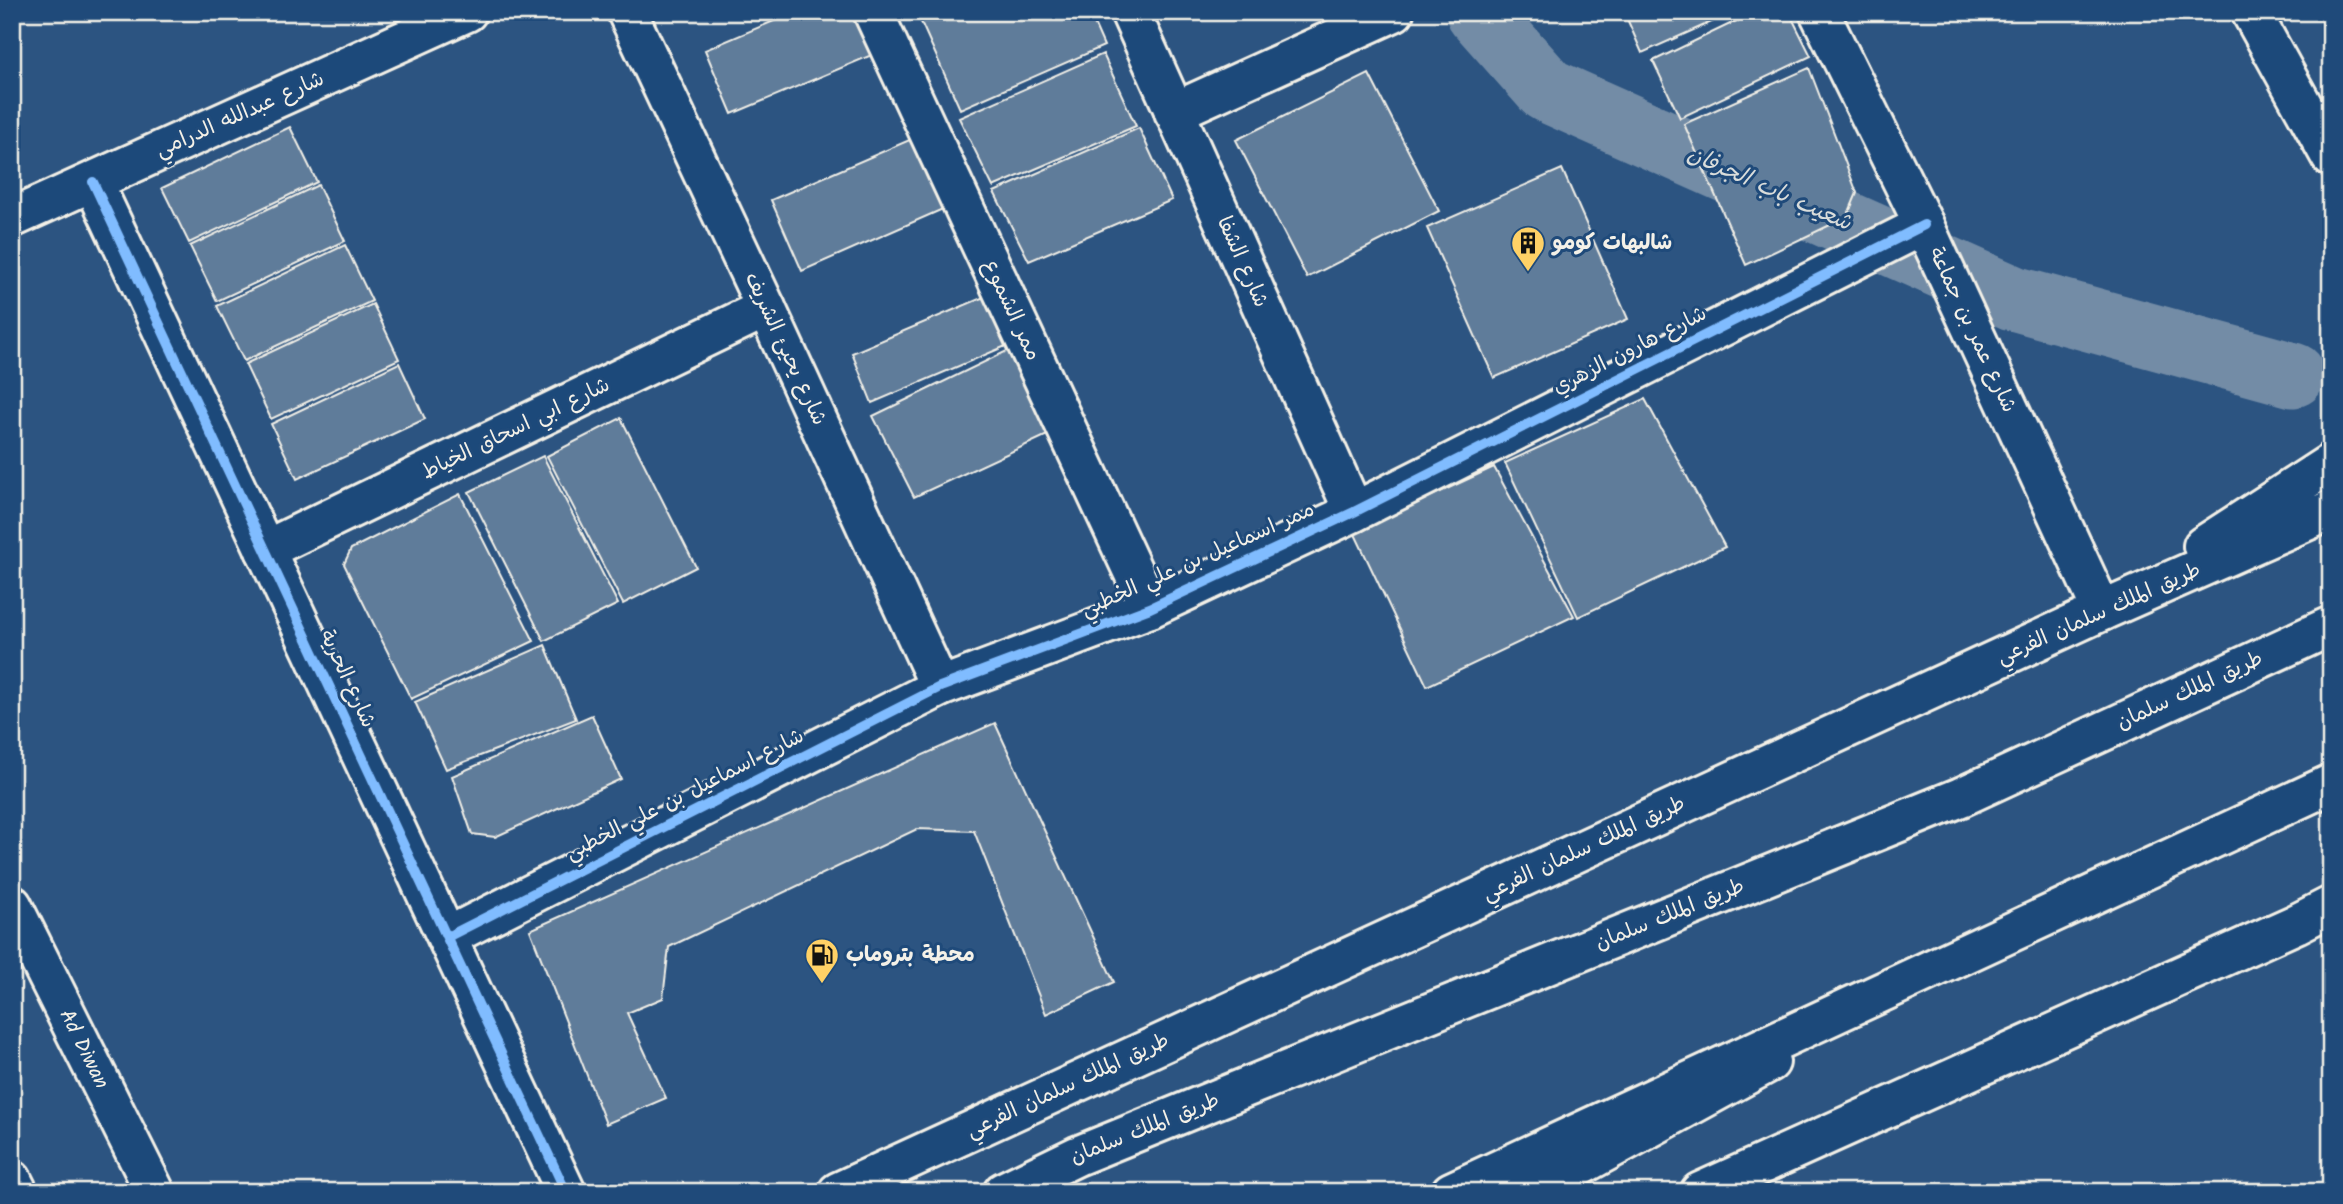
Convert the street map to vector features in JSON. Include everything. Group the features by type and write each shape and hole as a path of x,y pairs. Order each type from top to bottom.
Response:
{"main road":[{"name":"شارع عبدالله الدرامي","path":"12,218 467,12"},
{"name":"شارع يحيئ الشريف","path":"627,12 940,687"},
{"name":"ممر الشموع","path":"873,12 1150,608"},
{"name":"شارع الشفا","path":"1130,12 1354,512"},
{"path":"1174,112 1394,12"},
{"name":"شارع عمر بن جماعة","path":"1819,12 1924,225 2102,611"},
{"path":"2251,12 2331,157"},
{"name":"شارع الحرية","path":"93,182 566,1192"},
{"name":"شارع هارون الزهري","path":"1354,512 1924,225"},
{"name":"شارع ابي اسحاق الخياط","path":"265,550 766,307"},
{"path":"2102,611 2331,463"},
{"name":"طريق الملك سلمان الفرعي","path":"838,1192 2102,611 2331,510"},
{"name":"ممر اسماعيل بن علي الخطبي","path":"940,687 1150,608 1354,512"},
{"name":"طريق الملك سلمان","path":"1003,1192 1077,1156 1961,797 2331,626"},
{"name":"شارع اسماعيل بن علي الخطبي","path":"447,937 940,687"},
{"path":"1451,1192 2331,784"},
{"name":"Ad Diwan","path":"12,905 155,1192"},
{"path":"1700,1192 2331,909"},
{"path":"1532,1192 1976,948"},
{"path":"987,1192 1077,1156"},
{"path":"12,1180 18,1192"}],"building":[{"path":"795,12 863,12 879,52 732,114 705,50"},
{"path":"917,12 937,12 920,20"},
{"path":"943,12 1089,12 1104,46 960,109 921,22"},
{"path":"1624,12 1734,12 1642,53"},
{"path":"1755,12 1789,12 1811,56 1680,118 1653,61"},
{"path":"1103,54 1136,126 993,187 959,118"},
{"path":"1809,68 1857,193 1847,217 1746,265 1684,124"},
{"path":"1369,74 1439,211 1307,278 1236,140"},
{"path":"290,127 317,182 189,243 162,188"},
{"path":"1139,128 1172,200 1029,261 994,192"},
{"path":"921,135 952,205 802,271 771,200"},
{"name":"شالبهات كومو","path":"1562,169 1628,319 1494,378 1427,228"},
{"path":"318,185 345,241 217,301 190,246"},
{"path":"345,245 372,301 244,361 217,306"},
{"path":"991,294 1013,343 872,403 852,353"},
{"path":"373,304 399,359 271,419 245,364"},
{"path":"1013,348 1056,431 914,497 873,416"},
{"path":"399,363 425,419 297,479 271,424"},
{"path":"1645,399 1725,547 1578,617 1505,463"},
{"path":"621,418 696,567 623,604 547,456"},
{"path":"543,456 618,604 544,641 469,492"},
{"path":"1494,467 1574,616 1427,686 1354,532"},
{"path":"460,494 534,641 411,699 344,564 351,549"},
{"path":"545,645 576,719 446,769 415,702"},
{"path":"592,715 621,779 495,837 472,834 452,776"},
{"path":"995,723 1114,982 1046,1014 974,831 917,829 669,947 663,998 627,1013 666,1098 606,1124 530,930"}],"waterway":[{"name":"شعيب باب الجرفان","path":"1478,12 1547,90 2013,298 2293,375"}],"cycle path":[{"path":"93,182 566,1192"},
{"path":"447,937 940,687 1150,608 1354,512 1924,225"}],"place":[{"name":"شالبهات كومو","path":"1528,273"},
{"name":"محطة بتروماب","path":"822,985"}]}
